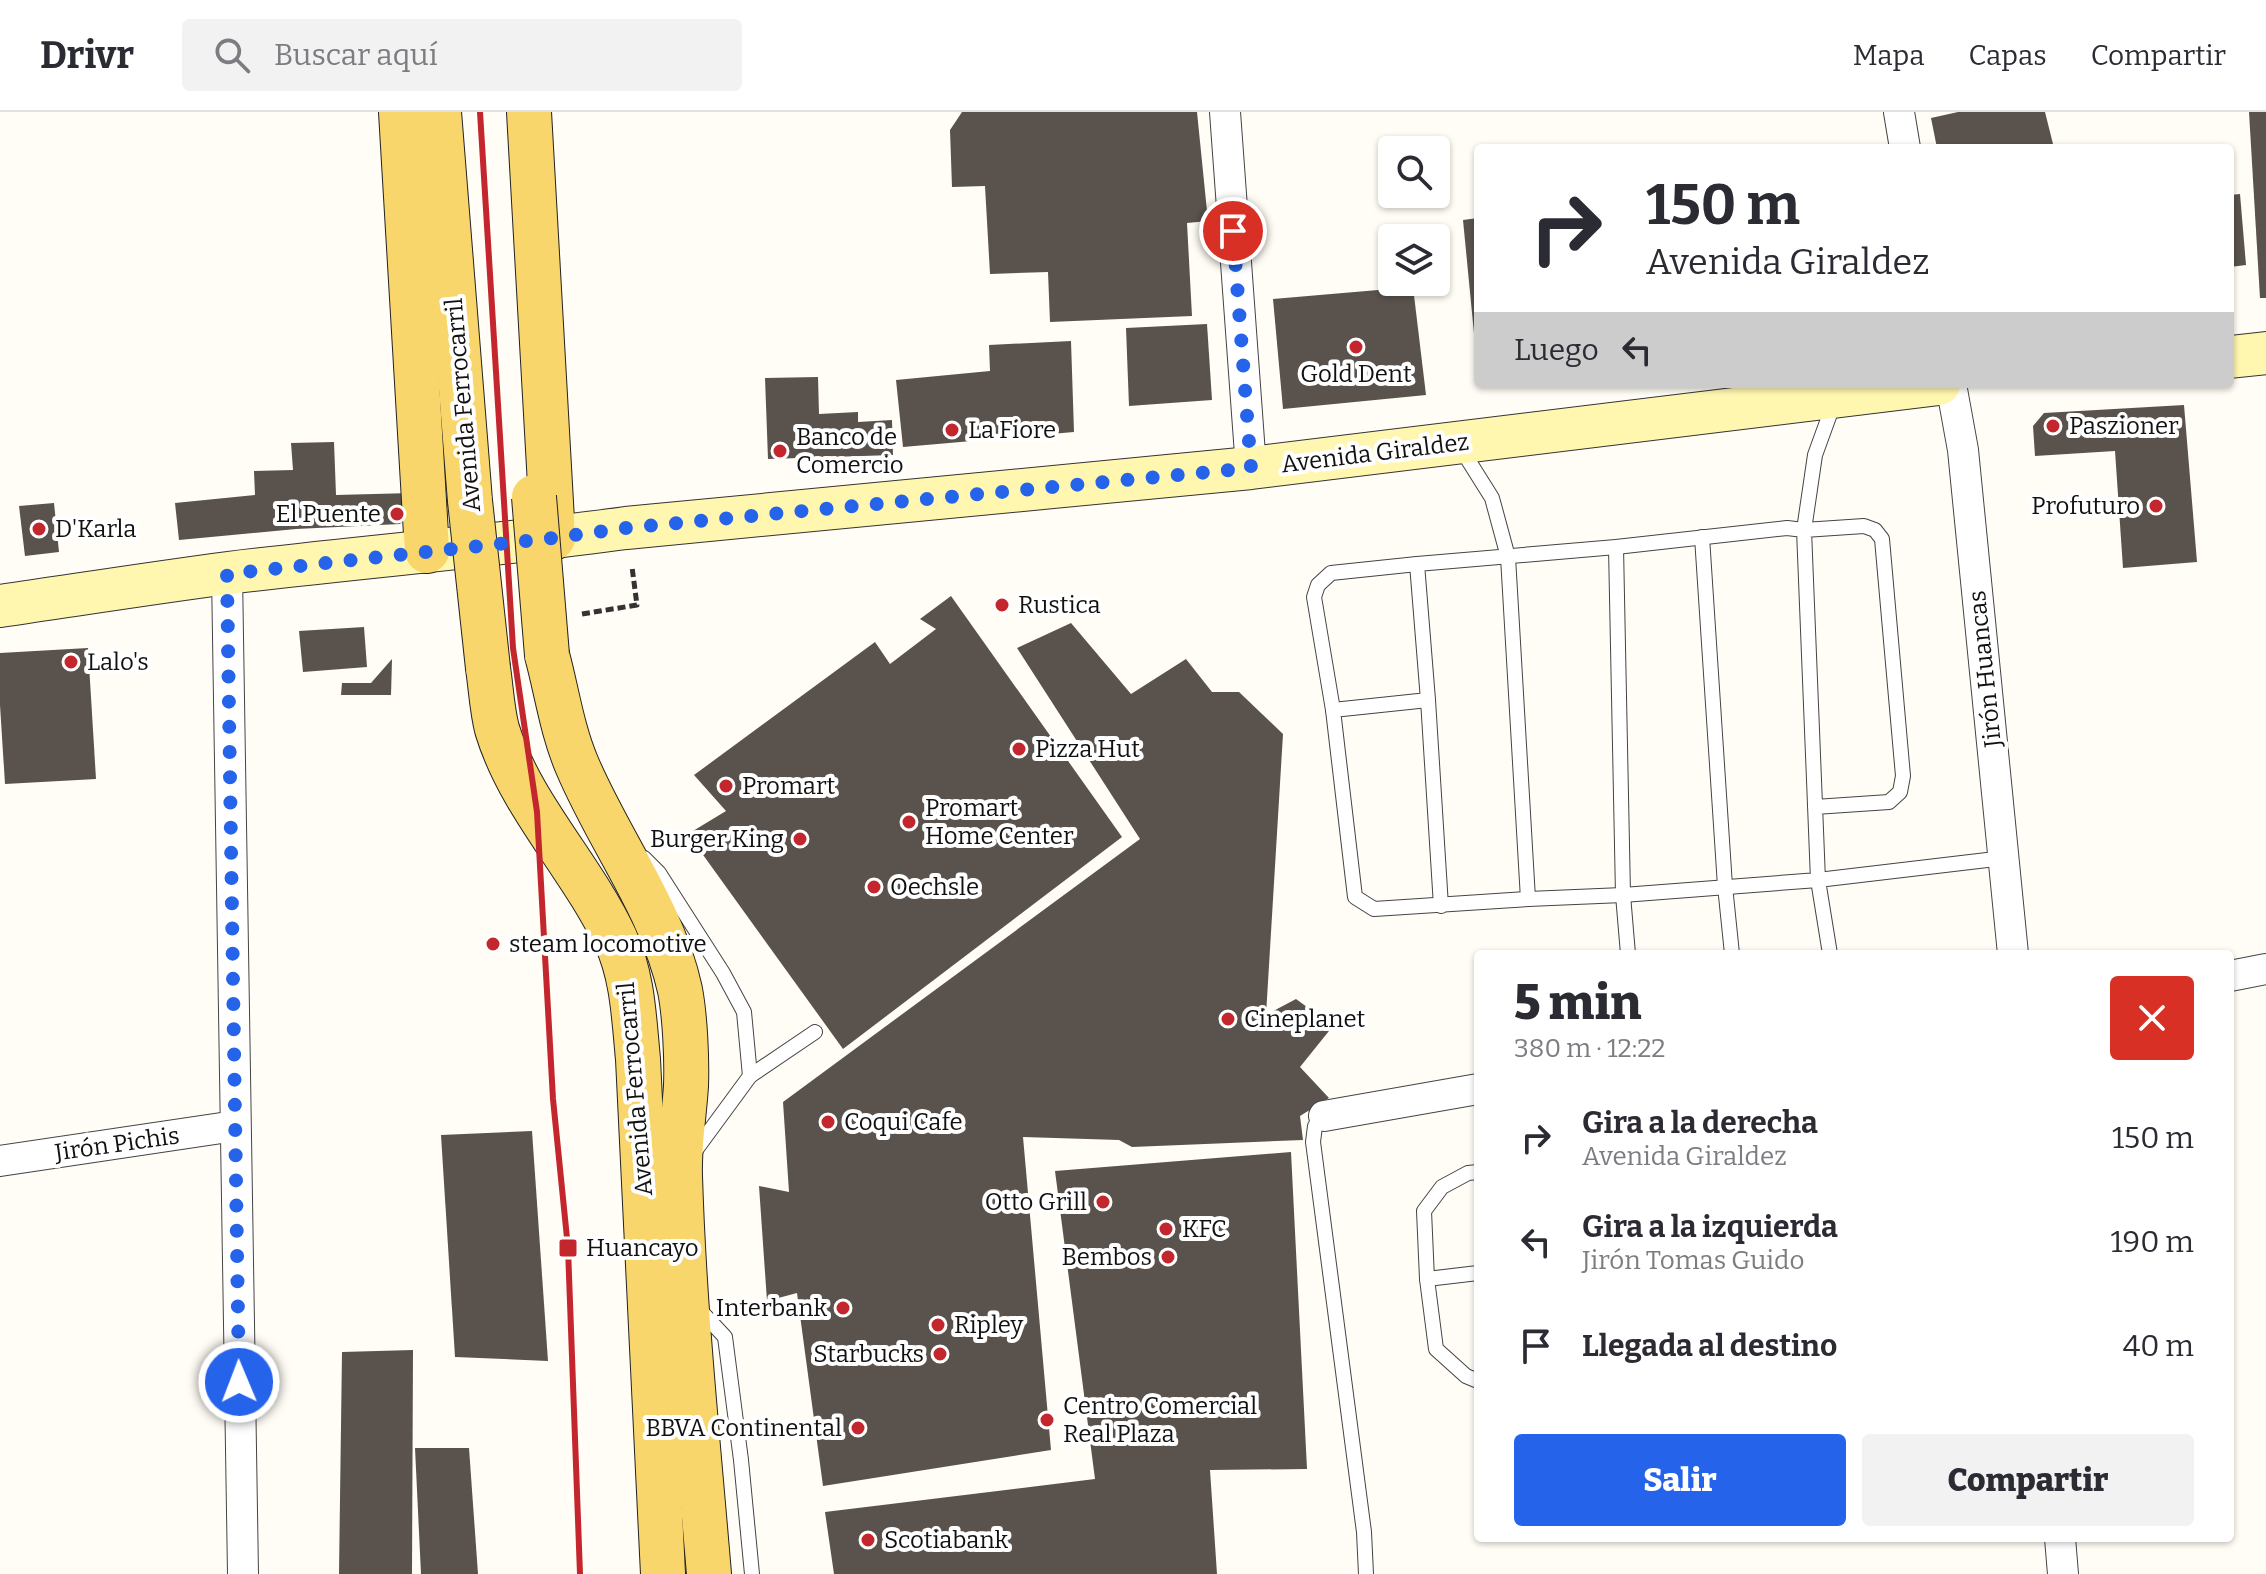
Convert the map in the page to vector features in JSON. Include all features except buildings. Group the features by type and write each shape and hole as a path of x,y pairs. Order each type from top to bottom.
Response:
{"main road":[{"path":"401,112 427,551"},
{"name":"Avenida Ferrocarril","path":"439,112 470,501 496,727 537,812 592,894 617,941 630,984 638,1059 663,1574"},
{"name":"Avenida Ferrocarril","path":"509,112 547,655 564,732 600,814 649,904 669,951 680,992 686,1083 680,1172 686,1295 709,1574"},
{"path":"529,112 553,538"}],"street":[{"path":"1225,112 1251,468"},
{"path":"1899,112 1904,144"},
{"path":"2234,357 2266,353"},
{"name":"Avenida Giraldez","path":"0,606 227,574 626,528 1251,468 1905,388"},
{"name":"Jirón Huancas","path":"1952,388 1963,450 2013,950"},
{"path":"227,574 243,1574"},
{"path":"2234,975 2266,969"},
{"path":"1324,1116 1474,1090"},
{"name":"Jirón Pichis","path":"0,1161 235,1126"},
{"path":"2060,1542 2063,1574"}],"lane":[{"path":"1829,950 1818,880 1804,530 1815,455 1836,396"},
{"path":"1458,442 1492,498 1508,557 1528,899"},
{"path":"1815,807 1889,802 1900,792 1903,776 1882,539 1875,530 1864,526 1804,530 1787,528 1417,564 1331,573 1318,585 1314,597 1333,710 1355,897 1374,909 1818,880 2004,858"},
{"path":"1702,537 1732,950"},
{"path":"1616,547 1623,895 1628,950"},
{"path":"1417,564 1441,906"},
{"path":"1333,710 1428,700"},
{"path":"600,814 659,873 723,973 744,1012 750,1076"},
{"path":"680,1172 750,1076 815,1032"},
{"path":"1324,1116 1315,1126 1313,1142 1364,1532 1366,1574"},
{"path":"1474,1172 1442,1187 1424,1211 1427,1279 1436,1349 1474,1379"},
{"path":"1427,1279 1474,1273"},
{"path":"686,1295 725,1337 752,1574"}],"path":[{"path":"586,628 582,613 637,605 632,569"}],"railway":[{"path":"480,112 513,648 537,812 553,1099 568,1248 580,1574"}],"place":[{"name":"Gold Dent","path":"1356,347"},
{"name":"Paszioner","path":"2053,426"},
{"name":"La Fiore","path":"952,430"},
{"name":"Banco de Comercio","path":"780,451"},
{"name":"Profuturo","path":"2156,506"},
{"name":"El Puente","path":"397,514"},
{"name":"D'Karla","path":"39,529"},
{"name":"Rustica","path":"1002,605"},
{"name":"Lalo's","path":"71,662"},
{"name":"Pizza Hut","path":"1019,749"},
{"name":"Promart","path":"726,786"},
{"name":"Promart Home Center","path":"909,822"},
{"name":"Burger King","path":"800,839"},
{"name":"Oechsle","path":"874,887"},
{"name":"steam locomotive","path":"493,944"},
{"name":"Cineplanet","path":"1228,1019"},
{"name":"Coqui Cafe","path":"828,1122"},
{"name":"Otto Grill","path":"1103,1202"},
{"name":"KFC","path":"1166,1229"},
{"name":"Huancayo","path":"568,1248"},
{"name":"Bembos","path":"1168,1257"},
{"name":"Interbank","path":"843,1308"},
{"name":"Ripley","path":"938,1325"},
{"name":"Starbucks","path":"940,1354"},
{"name":"Centro Comercial Real Plaza","path":"1047,1420"},
{"name":"BBVA Continental","path":"858,1428"},
{"name":"Scotiabank","path":"868,1540"}],"route":[{"path":"239,1382 227,574 626,528 1251,468 1233,231"}]}
